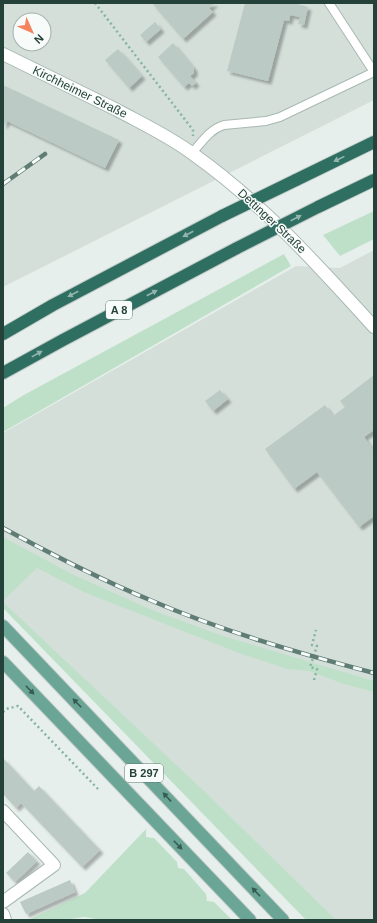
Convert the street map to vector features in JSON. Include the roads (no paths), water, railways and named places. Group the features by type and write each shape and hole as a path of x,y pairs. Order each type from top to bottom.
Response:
{"highway":[{"path":"3,334 53,305 222,216 374,142"},
{"name":"A 8","path":"3,374 63,340 237,248 374,180"}],"main road":[{"name":"B 297","path":"3,626 283,920"},
{"name":"B 297","path":"3,662 250,920"}],"street":[{"name":"Kirchheimer Straße","path":"3,54 157,131"},
{"name":"Dettinger Straße","path":"157,131 192,153 232,183 269,216 312,259 374,327"},
{"path":"3,811 54,865 3,902"},
{"path":"3,914 5,920"}],"lane":[{"path":"192,153 211,132 218,127 224,125 266,121 280,117 374,72 329,3"}],"railway":[{"path":"3,184 45,154"},
{"path":"3,528 94,575 131,592 205,622 260,641 374,673"}]}
